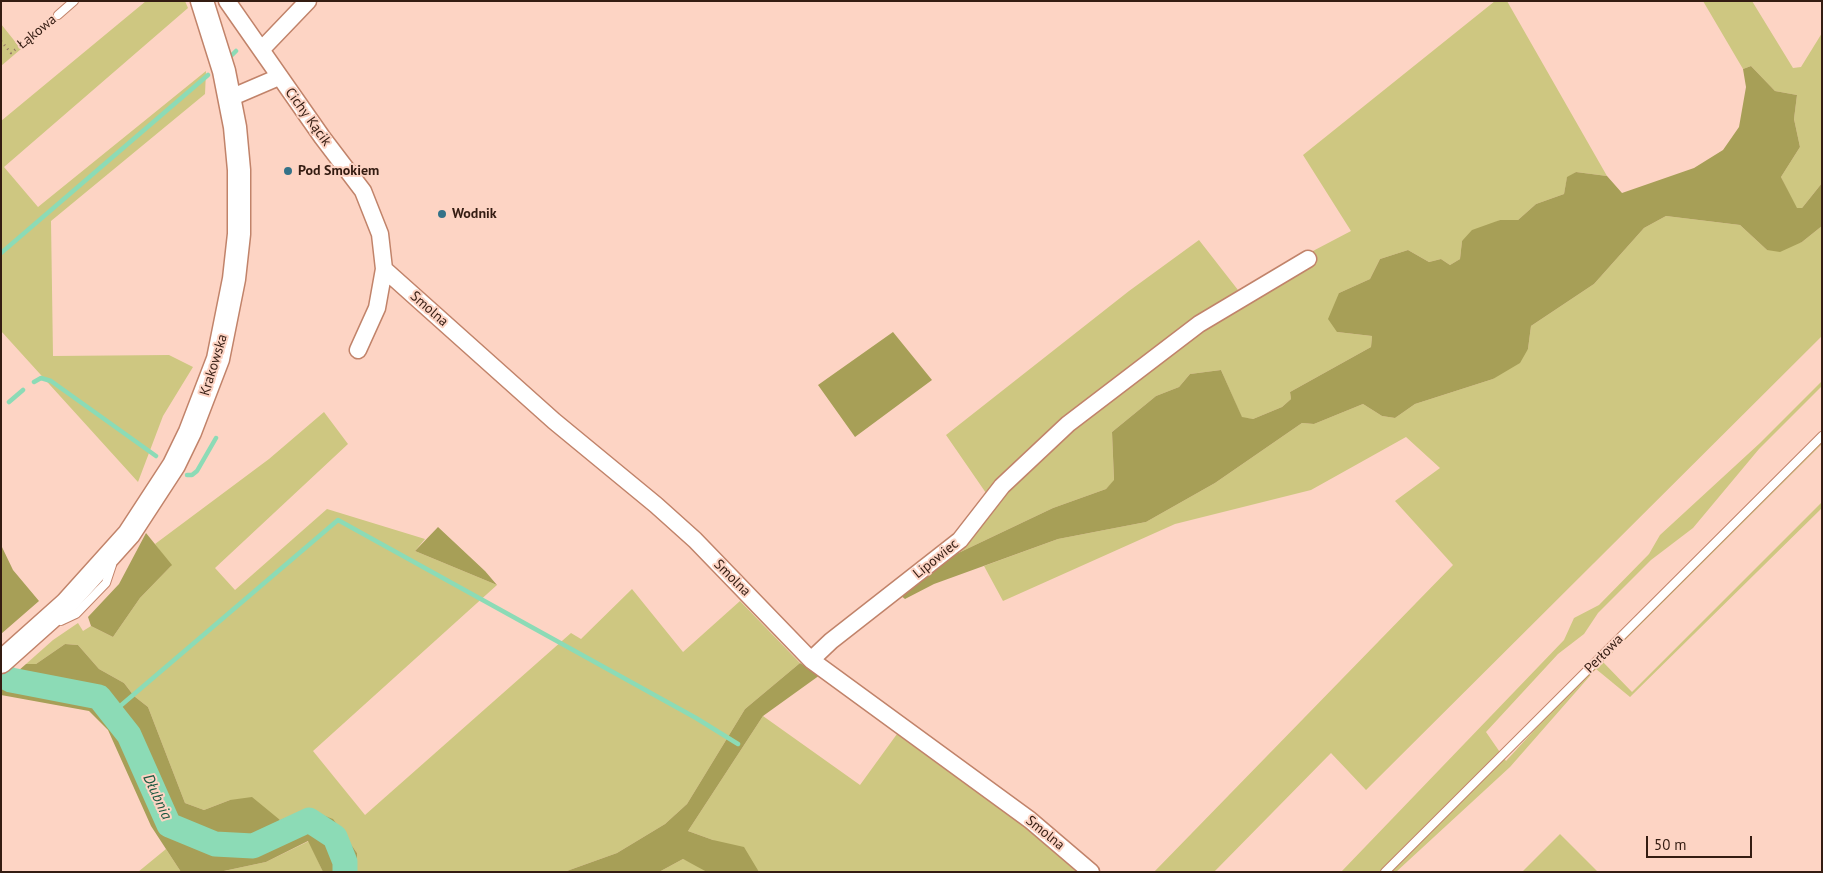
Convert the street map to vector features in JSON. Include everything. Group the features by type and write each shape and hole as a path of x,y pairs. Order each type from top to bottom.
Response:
{"main road":[{"name":"Krakowska","path":"8,656 72,597 119,545 156,496 190,432 218,358 227,322 234,279 240,203 236,136 230,98 216,41 202,1"}],"street":[{"name":"Cichy Kącik","path":"227,1 262,49 279,77 363,191 380,234 384,269 377,308 358,350"},
{"path":"262,49 308,1"},
{"name":"Cichy Kącik","path":"230,98 279,77"},
{"name":"Lipowiec","path":"811,660 831,641 960,540 1002,486 1068,424 1199,324 1308,259"},
{"name":"Smolna","path":"384,269 554,421 656,505 702,548 811,660 1030,820 1091,872"}],"lane":[{"name":"Łąkowa","path":"58,15 74,1"},
{"name":"Perłowa","path":"1385,872 1822,436"}],"path":[{"name":"Łąkowa","path":"1,41 11,53 58,15"}],"shaded area":[{"path":"146,1 185,1 188,8 4,167 38,207 206,71 205,94 51,221 53,356 169,355 193,367 163,416 138,482 1,331 1,121"},
{"path":"1495,1 1507,1 1607,176 1576,172 1567,178 1564,194 1536,204 1518,220 1500,220 1462,241 1460,259 1450,265 1441,259 1429,262 1408,250 1380,259 1370,279 1339,293 1337,332 1372,336 1371,347 1290,392 1291,399 1282,407 1253,419 1242,418 1221,370 1190,374 1179,387 1156,396 1112,432 1114,481 1106,489 1053,508 952,556 1000,495 1057,439 1201,330 1316,262 1311,252 1351,231 1303,155"},
{"path":"1703,1 1752,1 1793,68 1801,67 1822,33 1822,183 1802,208 1796,208 1781,177 1800,147 1794,119 1797,95 1775,91 1751,66 1743,69"},
{"path":"1,24 21,49 1,66"},
{"path":"1751,66 1775,91 1797,95 1794,119 1800,147 1781,177 1797,208 1802,208 1822,183 1822,226 1802,242 1780,252 1767,250 1740,225 1666,216 1644,228 1594,284 1531,326 1528,349 1520,363 1493,379 1415,404 1395,418 1382,416 1363,404 1314,424 1302,423 1215,483 1146,522 1058,539 934,584 905,599 900,595 952,556 1053,508 1106,489 1114,480 1112,432 1156,396 1179,387 1190,374 1221,370 1242,417 1253,419 1282,407 1291,399 1290,392 1371,347 1372,336 1337,332 1328,319 1339,293 1370,279 1380,259 1408,250 1429,262 1441,259 1450,265 1460,259 1462,241 1472,230 1500,220 1518,220 1536,204 1564,194 1567,177 1576,172 1607,176 1622,193 1694,168 1723,150 1739,127 1746,87 1743,69"},
{"path":"1666,216 1740,225 1767,250 1802,242 1822,226 1822,336 1366,790 1331,753 1214,872 1154,872 1453,565 1395,501 1440,468 1406,437 1311,490 1175,524 1003,601 984,566 1058,539 1146,522 1215,483 1302,423 1314,424 1363,404 1382,416 1395,418 1415,404 1493,379 1528,349 1531,326 1594,284 1644,228"},
{"path":"1199,240 1238,290 1198,319 986,493 946,435 1129,291"},
{"path":"893,332 932,380 855,437 818,385"},
{"path":"1822,381 1822,386 1759,449 1693,528 1651,560 1598,613 1584,634 1558,654 1486,732 1506,761 1593,666 1822,442 1603,662 1632,692 1822,502 1822,508 1630,697 1596,669 1510,767 1396,872 1341,872 1564,640 1574,618 1599,605 1649,554 1660,535 1760,443"},
{"path":"324,412 348,444 215,568 235,590 327,509 425,539 415,551 497,585 313,751 365,815 571,633 581,639 632,589 683,652 740,601 800,663 745,709 687,804 665,824 617,853 564,872 357,872 357,853 332,819 307,809 280,820 230,800 204,810 185,803 148,707 134,696 124,683 99,669 78,645 65,644 36,664 26,664 53,640 78,623 83,631 91,626 113,637 140,598 171,566 155,544 269,459"},
{"path":"438,527 485,571 497,585 415,551"},
{"path":"146,533 172,565 140,598 113,637 91,626 88,617 119,584"},
{"path":"1,545 13,570 39,601 1,634"},
{"path":"65,644 78,645 99,669 124,683 134,696 148,707 185,803 204,810 230,800 252,797 280,820 307,809 333,819 357,853 357,872 323,872 308,841 266,862 219,872 181,872 151,826 108,730 89,711 1,695 1,686 26,664 36,664"},
{"path":"800,663 820,675 763,716 688,831 713,840 744,847 759,872 707,872 683,859 659,872 564,872 617,853 665,824 687,804 745,709"},
{"path":"763,716 860,785 897,734 1027,828 1077,872 759,872 713,840 688,831"},
{"path":"1560,834 1598,872 1522,872"},
{"path":"309,841 323,872 219,872 266,862"},
{"path":"166,849 181,872 138,872"},
{"path":"683,859 703,868 707,872 659,872"}],"waterway":[{"path":"232,55 236,51"},
{"path":"1,253 208,75"},
{"path":"34,382 41,378 51,381 156,456"},
{"path":"9,402 23,390"},
{"path":"187,475 192,475 197,471 216,438"},
{"path":"112,713 338,520 696,718 738,744"},
{"name":"Dłubnia","path":"1,675 11,680 99,697 129,735 169,825 215,844 253,846 309,820 335,837 345,862 345,872"}],"place":[{"name":"Pod Smokiem","path":"288,171"},
{"name":"Wodnik","path":"442,214"}]}
